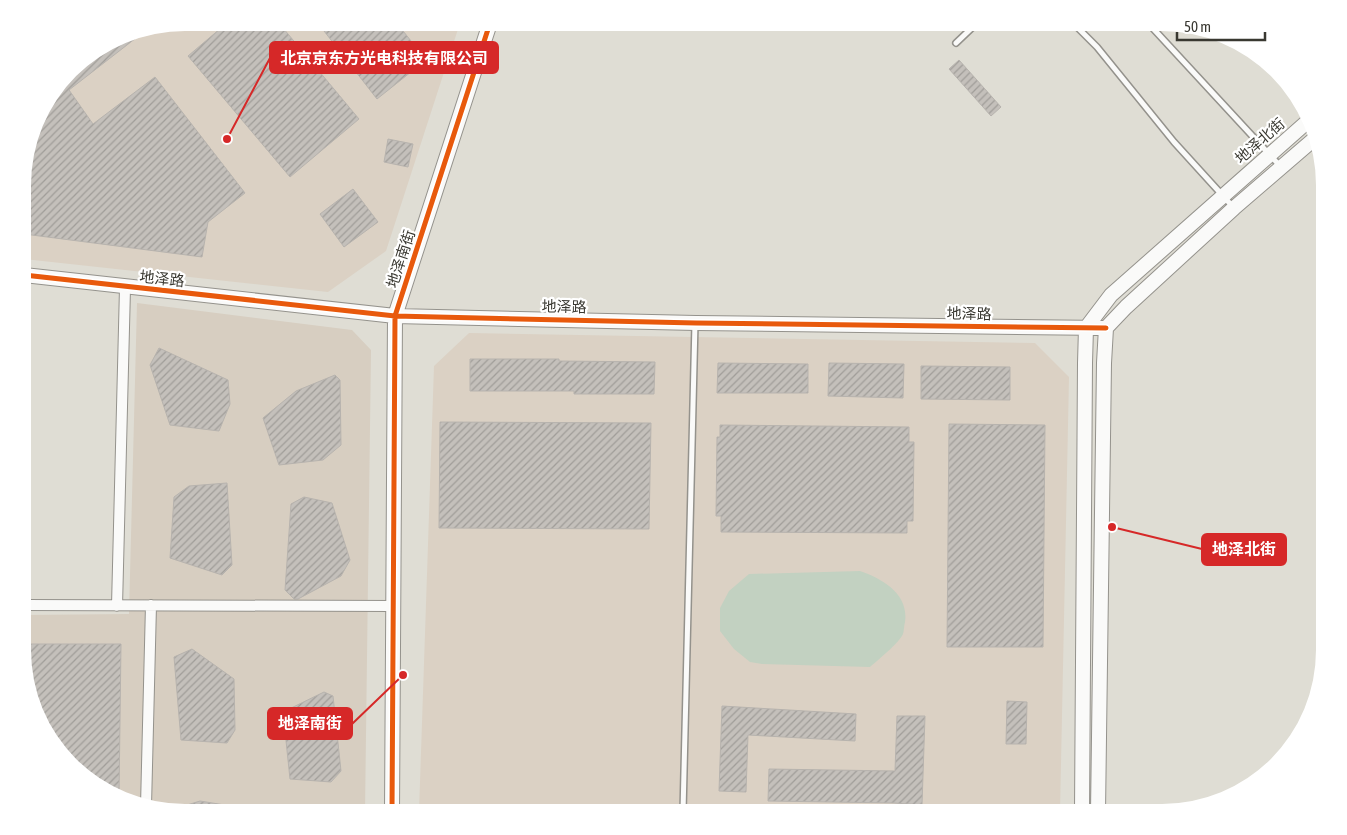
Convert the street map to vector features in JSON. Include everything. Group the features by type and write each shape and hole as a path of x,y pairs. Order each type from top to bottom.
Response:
{"street":[{"name":"地泽南街","path":"392,804 395,316 487,32"},
{"name":"地泽北街","path":"1086,328 1111,295 1303,125"},
{"path":"1098,803 1106,328 1126,307 1234,208 1309,144"},
{"name":"地泽路","path":"31,276 125,288 395,316 696,323 1106,328"},
{"path":"117,606 125,288"},
{"path":"1082,803 1086,328"},
{"path":"31,606 393,606"},
{"path":"146,799 151,606"}],"lane":[{"path":"956,42 967,31"},
{"path":"1082,31 1097,47 1174,142 1234,208"},
{"path":"1156,31 1281,167"},
{"path":"683,803 696,323"}],"shaded area":[{"path":"176,32 457,32 386,251 328,292 31,260 31,186 34,156 39,136 57,100 84,70 100,57 136,39 156,34"},
{"path":"137,303 352,330 371,350 365,804 186,804 156,801 136,796 100,778 70,751 57,735 47,718 39,699 34,679 31,649 31,615 129,614"},
{"path":"469,333 1035,343 1069,377 1060,803 419,804 434,366"}],"green space":[{"path":"860,571 877,578 893,589 903,603 905,612 904,631 901,638 870,667 750,662 734,649 720,631 720,608 729,591 749,574"}],"building":[{"path":"216,32 286,32 359,119 290,177 188,56"},
{"path":"325,32 404,32 426,60 377,99"},
{"path":"133,40 69,90 93,124 155,77 245,193 208,222 202,257 31,235 31,186 34,156 39,136 52,109 70,84 84,70 108,52"},
{"path":"959,60 1001,107 991,116 949,69"},
{"path":"388,139 413,144 408,167 384,162"},
{"path":"353,189 378,222 344,247 320,214"},
{"path":"159,348 228,380 230,404 219,431 170,425 150,365"},
{"path":"470,359 655,362 654,394 574,394 574,391 470,391"},
{"path":"718,363 808,364 808,393 717,393"},
{"path":"829,363 904,364 903,398 828,396"},
{"path":"921,366 1010,367 1010,400 921,399"},
{"path":"335,375 340,380 341,445 323,460 279,465 263,418 296,391"},
{"path":"440,422 651,423 649,529 439,528"},
{"path":"949,424 1045,425 1043,647 947,647"},
{"path":"720,425 909,427 909,442 914,442 913,521 907,521 907,533 721,532 721,516 716,516 717,437 720,437"},
{"path":"227,483 232,565 222,575 170,558 174,497 189,486"},
{"path":"304,497 332,503 350,560 341,576 298,599 294,599 285,590 291,504"},
{"path":"31,644 121,644 119,789 100,778 70,751 57,735 41,703 34,679"},
{"path":"192,649 234,679 235,730 227,743 181,740 174,657"},
{"path":"324,692 333,696 341,771 331,782 290,779 283,712"},
{"path":"1007,701 1027,702 1026,744 1006,744"},
{"path":"722,706 856,714 855,741 748,735 746,792 719,791"},
{"path":"897,716 925,716 922,803 768,801 769,769 895,771"},
{"path":"200,801 218,804 190,804"}],"cycle path":[{"path":"392,804 395,316 487,32"},
{"path":"31,276 395,316 696,323 1106,328"}],"place":[{"name":"北京京东方光电科技有限公司","path":"227,139"},
{"name":"地泽北街","path":"1112,527"},
{"name":"地泽南街","path":"403,675"}]}
